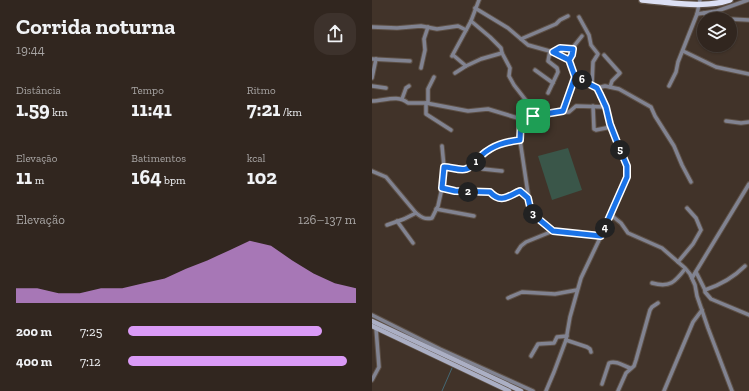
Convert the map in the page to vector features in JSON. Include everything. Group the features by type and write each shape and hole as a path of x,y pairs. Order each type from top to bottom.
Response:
{"highway":[{"path":"642,0 717,3 730,0"}],"main road":[{"path":"372,321 521,391"},
{"path":"374,328 509,391"}],"street":[{"path":"466,66 452,56 471,21 479,0"},
{"path":"713,12 748,0"},
{"path":"698,12 700,2"},
{"path":"475,8 508,28 528,45 552,51 569,60 575,77 563,111"},
{"path":"669,86 676,72 678,62 697,14"},
{"path":"521,39 556,24 568,16"},
{"path":"580,17 589,35 591,45 598,54 593,62 592,86"},
{"path":"737,19 749,20"},
{"path":"471,21 501,48 510,68 509,76 511,81 528,103 533,116"},
{"path":"372,27 397,28 418,26 437,29 458,26 466,30"},
{"path":"421,68 425,50 424,39 428,27"},
{"path":"569,60 575,44 582,36"},
{"path":"548,93 558,70 548,61 552,51 560,48 573,49"},
{"path":"682,52 716,67 749,74"},
{"path":"455,73 481,59 502,53"},
{"path":"604,55 620,73 612,81 610,87"},
{"path":"372,78 374,59 410,61"},
{"path":"535,70 553,83"},
{"path":"434,76 428,89 426,114 451,130"},
{"path":"575,77 597,88 605,86 619,89 651,107 674,146 691,182"},
{"path":"372,86 386,88"},
{"path":"402,99 406,88 409,86"},
{"path":"546,391 566,338 577,290 627,177 628,171 625,159 611,127 606,107 597,88"},
{"path":"372,101 402,99 408,103 427,103 468,111 483,109 494,110 521,119 563,111 572,111 576,106 606,107"},
{"path":"593,106 594,129 600,130 611,127"},
{"path":"521,119 520,140 530,207 535,216 553,231"},
{"path":"726,121 740,123 749,122"},
{"path":"444,167 464,170 474,166 479,158 494,147 504,142 520,140"},
{"path":"372,171 386,177 416,213 428,219 432,218 438,206 442,188 444,167 442,146"},
{"path":"474,166 502,172"},
{"path":"692,278 749,184"},
{"path":"442,188 455,191 490,192 493,196 500,199 506,198 520,191 528,198"},
{"path":"678,262 693,244 701,230 696,218 687,208"},
{"path":"436,209 474,216"},
{"path":"387,225 416,213"},
{"path":"611,215 621,223 628,233 662,248 678,262 692,278 702,310 732,391"},
{"path":"397,221 413,243"},
{"path":"517,252 526,242 553,231 601,236"},
{"path":"705,290 721,284 738,273 745,266"},
{"path":"652,283 666,285 673,283 685,269"},
{"path":"696,272 705,290 704,292 712,299 749,315"},
{"path":"508,298 522,292 556,294 577,290"},
{"path":"618,391 630,368 634,366 650,310 658,303"},
{"path":"664,391 693,322 702,310"},
{"path":"372,314 440,349 533,391"},
{"path":"372,380 379,367 374,328"},
{"path":"531,356 538,344 554,343 557,337 566,338 587,347 591,352"},
{"path":"602,384 609,363 616,362 630,368"}],"green space":[{"path":"568,148 582,190 552,200 538,156"}],"waterway":[{"path":"442,391 452,368"}],"route":[{"path":"533,116 528,116 521,119 520,140 504,142 494,147 483,154 474,166 470,168 464,170 444,167 442,188 466,192 490,192 493,196 500,199 506,198 520,191 528,198 530,207 535,216 553,231 601,236 627,177 628,171 625,159 611,127 606,107 597,88 575,77 573,74 570,64 569,60 573,49 560,48 553,52 569,60 575,77 563,111 533,116"}]}
